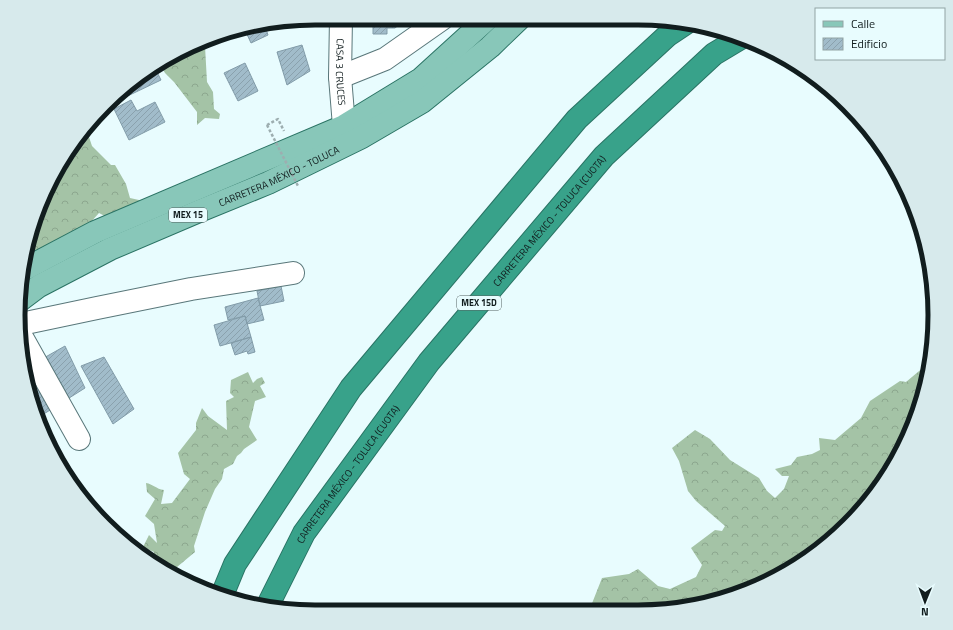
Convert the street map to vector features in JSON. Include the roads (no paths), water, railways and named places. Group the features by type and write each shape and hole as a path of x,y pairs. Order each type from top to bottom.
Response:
{"highway":[{"path":"224,591 235,564 351,388 578,119 668,36 679,28"},
{"name":"CARRETERA MÉXICO - TOLUCA (CUOTA)","path":"270,601 304,533 430,362 604,156 714,54 735,41"}],"main road":[{"name":"CARRETERA MÉXICO - TOLUCA","path":"29,268 94,232 344,126 421,79 480,25"},
{"name":"CARRETERA MÉXICO - TOLUCA","path":"26,296 39,286 110,249 268,183 362,137 422,102 490,47 514,25"}],"street":[{"name":"CASA 3 CRUCES","path":"341,25 340,77 344,126"},
{"path":"340,77 385,59 433,25"},
{"path":"25,323 190,289 293,273"},
{"path":"27,345 79,439"}]}
